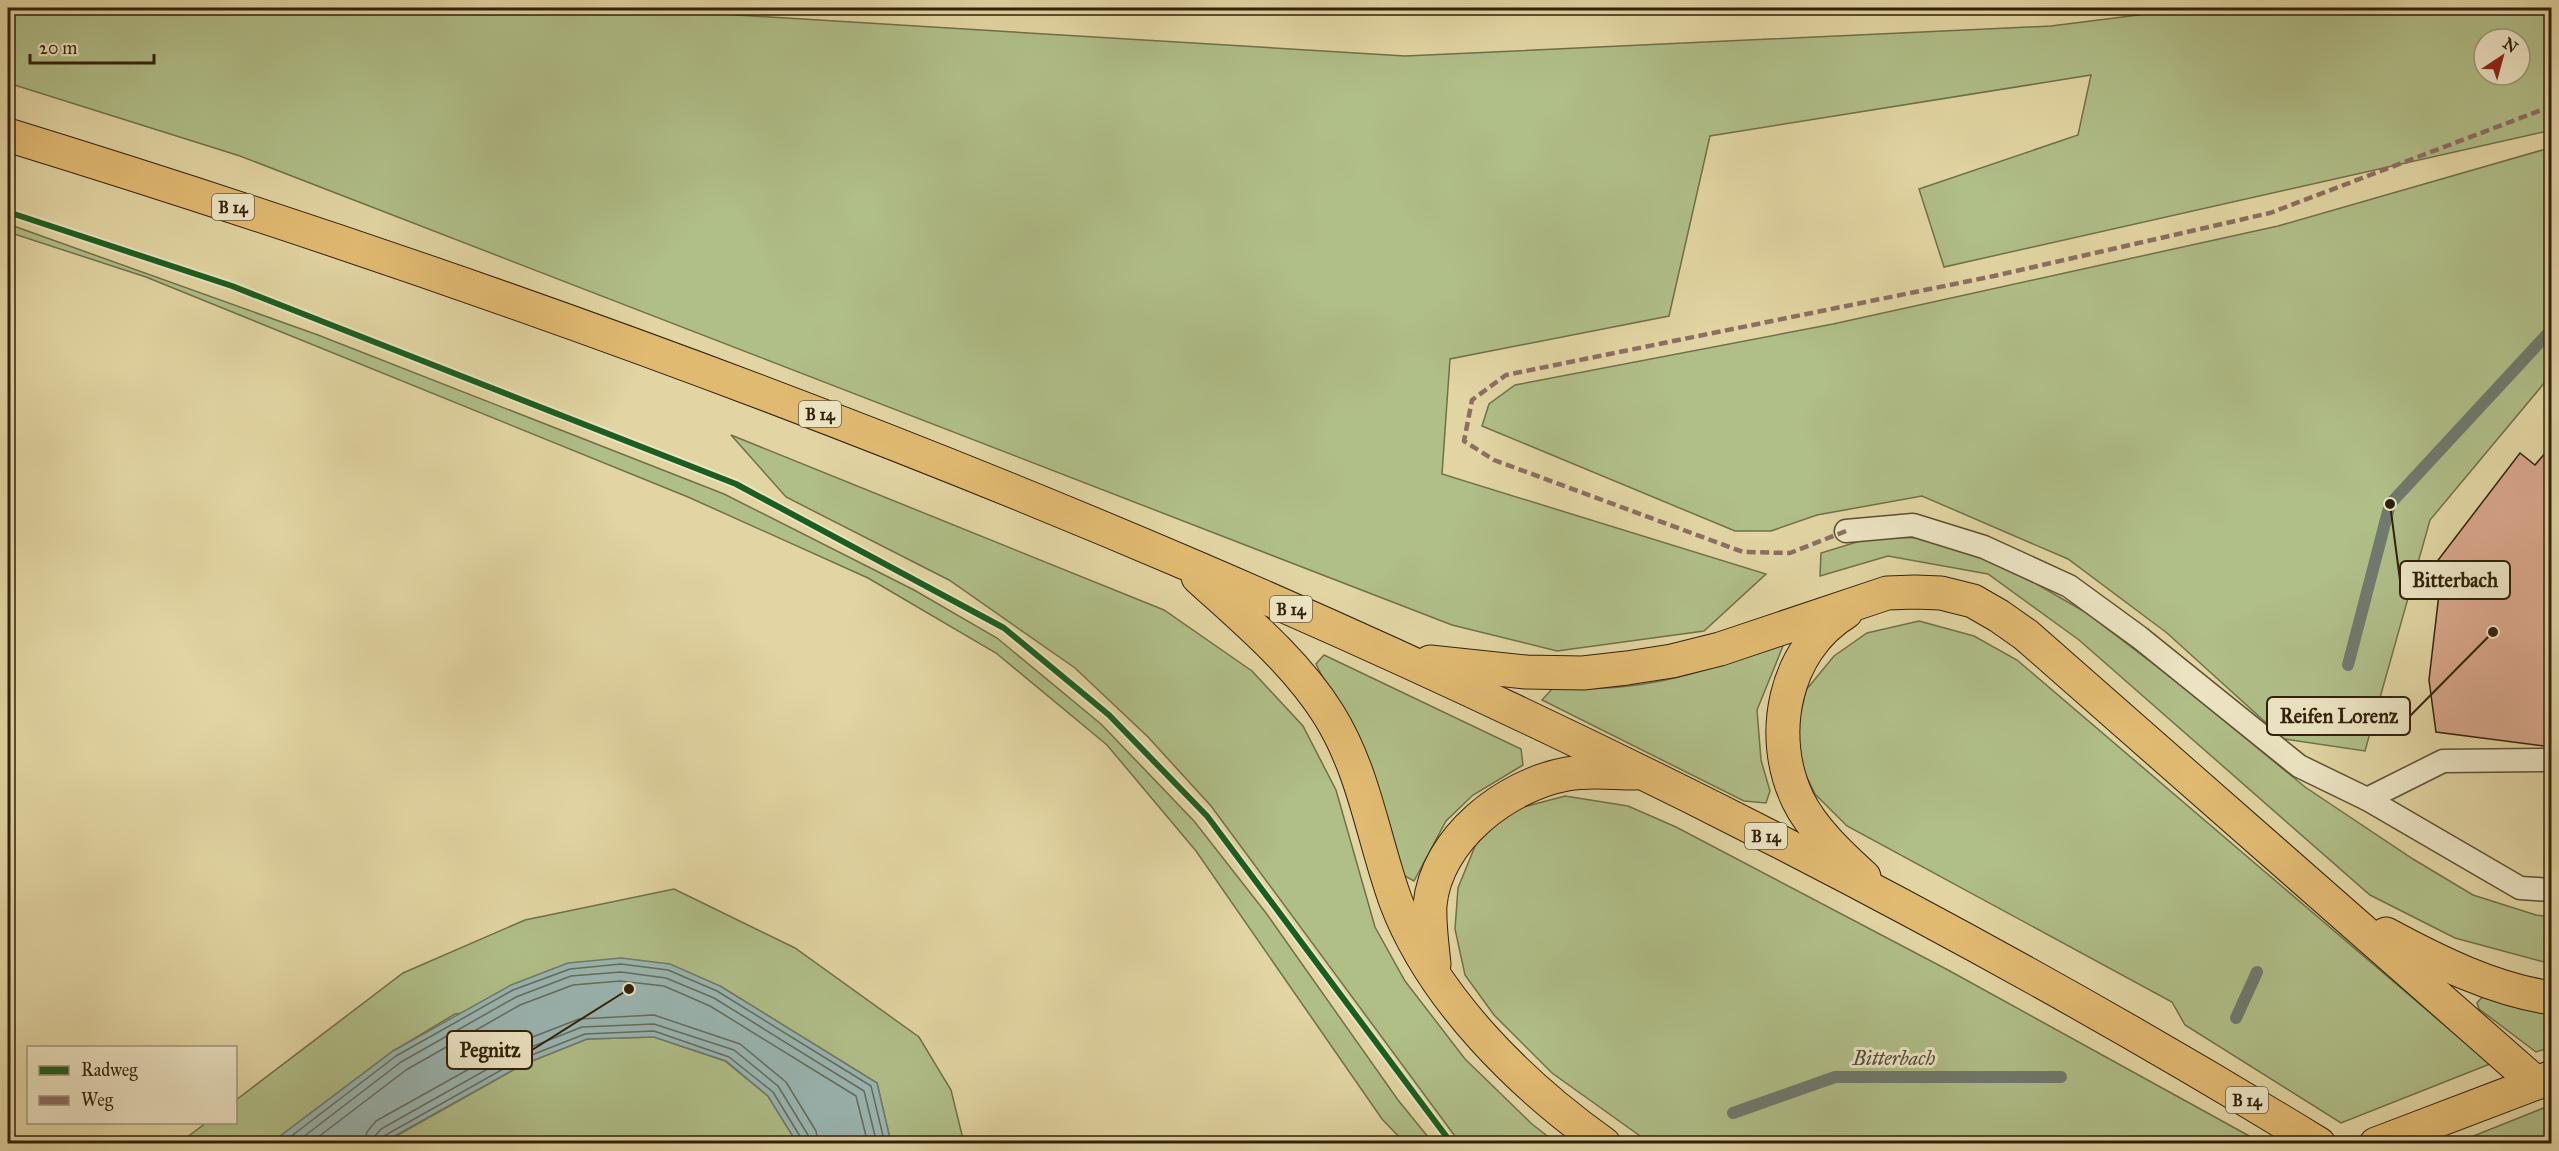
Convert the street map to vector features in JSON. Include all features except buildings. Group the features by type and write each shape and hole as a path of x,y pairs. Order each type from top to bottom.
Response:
{"main road":[{"name":"B 14","path":"8,135 133,174 446,279 699,368 939,460 1177,558 1406,660 1642,773 1890,900 2096,1013 2319,1143"},
{"path":"1177,558 1267,640 1301,676 1329,714 1351,754 1397,904 1413,939 1435,975 1465,1015 1527,1082 1572,1121 1604,1143"},
{"path":"1406,660 1526,672 1583,673 1672,661 1720,649 1887,593 1941,593 1973,601 2000,616 2026,635 2337,907 2532,1084 2376,1143"},
{"path":"1865,600 1837,618 1813,642 1795,670 1785,702 1781,736 1786,769 1798,801 1831,843 1890,900"},
{"path":"1435,975 1430,903 1437,880 1449,855 1466,831 1487,809 1510,793 1568,774 1642,773"},
{"path":"2337,907 2452,966 2496,983 2552,998"}],"lane":[{"path":"1846,531 1913,525 1984,547 2069,586 2139,637 2299,766 2367,799 2520,888 2552,890"},
{"path":"2367,799 2443,761 2552,760"}],"green space":[{"path":"8,8 702,8 736,15 1405,56 2051,26 2194,8 2551,8 2552,130 1944,267 1919,189 2078,135 2091,75 1710,136 1669,316 1450,359 1442,474 1766,574 1704,631 1557,651 1452,625 240,156 8,83"},
{"path":"2546,149 2552,156 2551,375 2430,520 2365,751 2284,739 2167,633 2068,559 1922,496 1817,515 1771,531 1735,531 1482,426 1489,404 1515,385 1833,324 2278,226"},
{"path":"8,224 318,335 724,494 914,590 997,638 1101,724 1194,821 1266,913 1398,1100 1433,1143 1405,1143 1382,1119 1196,851 1107,745 996,653 868,578 688,497 146,277 8,232"},
{"path":"731,435 1164,610 1252,671 1303,726 1336,790 1375,927 1405,981 1465,1059 1532,1124 1556,1143 1460,1143 1211,806 1148,737 1075,668 949,580 786,497"},
{"path":"1873,537 1928,538 1986,555 2085,612 2176,681 2305,787 2413,859 2473,895 2536,915 2551,917 2551,964 2455,938 2370,895 2079,640 1988,574 1888,556 1820,576 1821,553"},
{"path":"1919,621 1974,636 2017,660 2490,1064 2341,1123 2185,1025 2172,1002 1847,826 1815,794 1802,767 1797,729 1806,690 1834,656 1867,633"},
{"path":"1769,645 1783,646 1757,710 1761,760 1770,791 1766,803 1744,801 1542,700 1553,688 1591,689 1667,680 1704,670"},
{"path":"1324,655 1521,749 1523,765 1473,795 1446,821 1414,881 1403,875 1382,800 1361,745 1349,719 1316,664"},
{"path":"1565,796 1628,806 1676,827 1948,970 2262,1143 1650,1143 1552,1073 1494,1015 1465,975 1455,929 1458,888 1478,839 1516,809"},
{"path":"674,889 795,948 919,1037 951,1090 964,1143 891,1143 877,1083 720,986 455,1014 393,1051 271,1143 178,1144 205,1124 237,1124 237,1099 403,973 525,920"},
{"path":"2484,995 2551,1013 2551,1047 2536,1052 2479,1009 2477,1003"},
{"path":"654,1037 725,1061 768,1096 797,1143 382,1144 522,1065 587,1039"},
{"path":"2551,1105 2551,1143 2456,1143"}],"water":[{"path":"621,958 670,964 720,986 877,1083 891,1143 797,1143 768,1096 726,1061 654,1037 587,1039 522,1065 382,1143 271,1143 393,1051 511,985 568,963"}],"waterway":[{"name":"Bitterbach","path":"2348,665 2390,504 2552,329"},
{"name":"Bitterbach","path":"2236,1018 2257,972"},
{"name":"Bitterbach","path":"1733,1113 1835,1077 2061,1077"}],"marked path":[{"path":"1846,531 1790,553 1743,552 1494,460 1464,441 1472,400 1506,375 1994,276 2270,213 2552,106"}],"cycle path":[{"path":"8,212 232,286 736,484 1004,628 1109,715 1207,816 1452,1144"}],"place":[{"name":"Bitterbach","path":"2390,504"},
{"name":"Reifen Lorenz","path":"2493,632"},
{"name":"Pegnitz","path":"629,989"}]}
